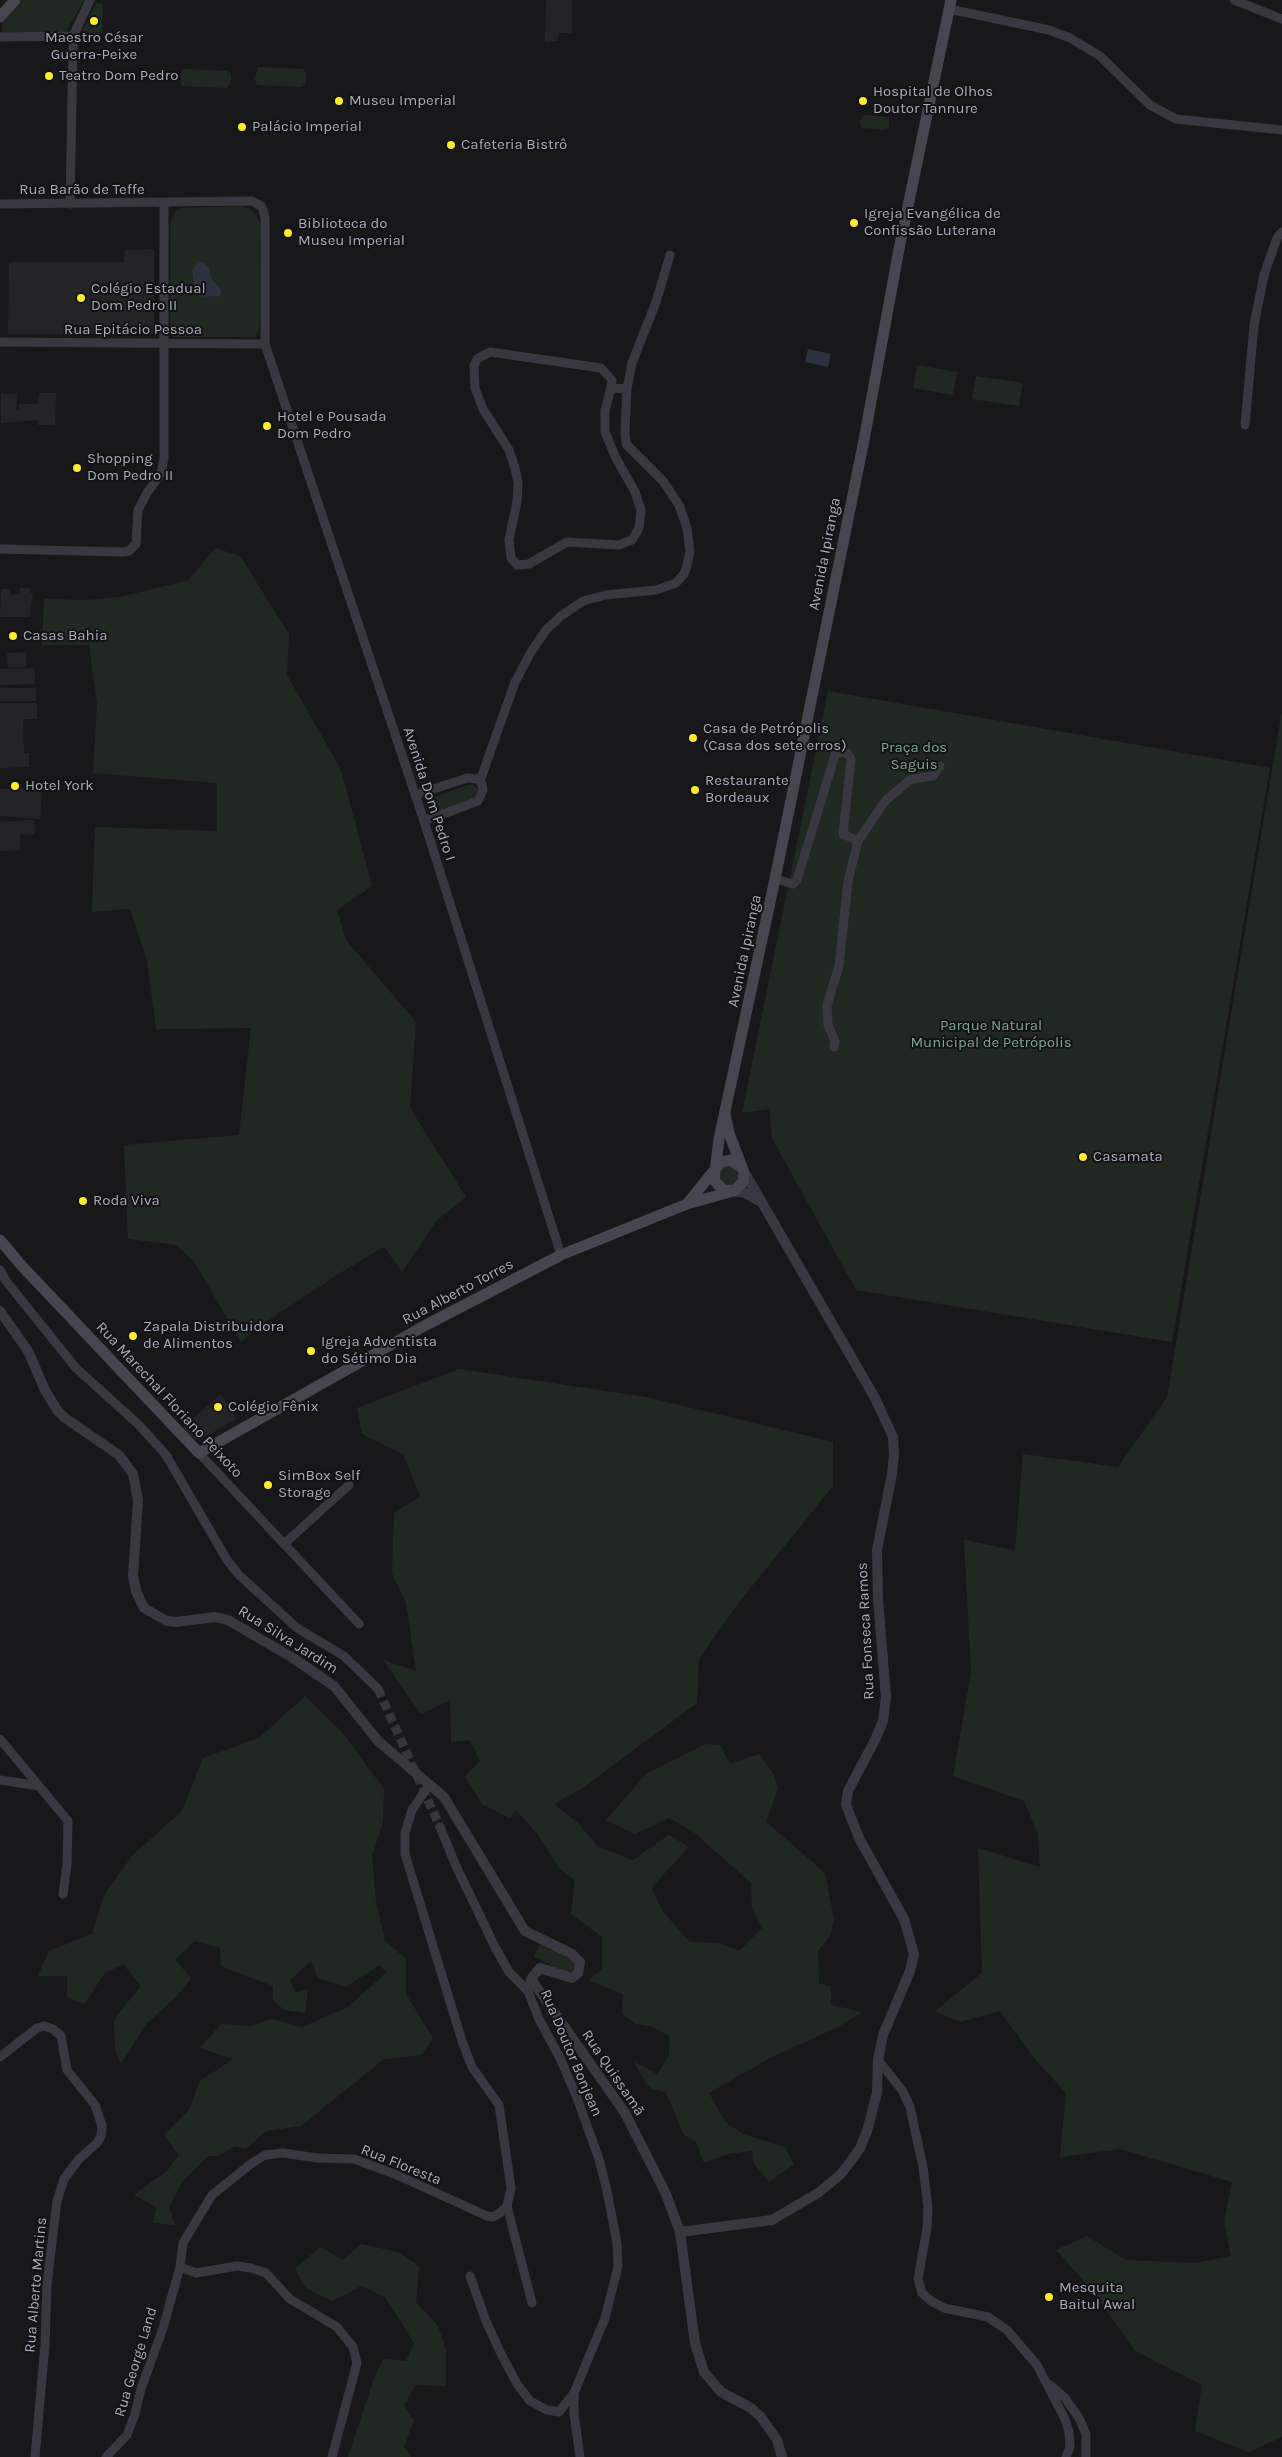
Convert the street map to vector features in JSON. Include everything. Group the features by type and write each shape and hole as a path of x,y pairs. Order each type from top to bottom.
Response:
{"main road":[{"path":"0,17 15,0"},
{"name":"Avenida Ipiranga","path":"714,1170 776,879 860,459 899,249 950,5"},
{"name":"Avenida Ipiranga","path":"725,1114 729,1133 742,1168"},
{"path":"726,1160 736,1162 742,1168 743,1182 734,1191 724,1190 716,1184 714,1170 717,1165 726,1160"},
{"name":"Rua Alberto Torres","path":"687,1204 714,1170"},
{"name":"Rua Alberto Torres","path":"199,1453 426,1325 561,1255 687,1204 734,1191"},
{"name":"Rua Marechal Floriano Peixoto","path":"0,1240 21,1265 199,1453"}],"street":[{"path":"70,204 74,36 90,0"},
{"path":"1234,0 1282,18"},
{"path":"950,5 1048,30 1070,38 1100,56 1150,105 1162,114 1176,119 1282,130"},
{"path":"0,37 74,36"},
{"name":"Rua Barão de Teffe","path":"0,204 164,204 252,201 260,206 265,218 266,344"},
{"path":"0,548 123,552 132,549 137,540 138,510 141,502 161,473 164,458 164,204"},
{"path":"1244,425 1254,325 1264,275 1277,238 1282,232"},
{"path":"424,821 478,800 483,790 480,781 515,682 531,652 546,630 561,616 583,602 606,595 656,590 676,583 684,574 690,551 687,528 679,505 663,481 626,444 625,432 627,389 632,363 656,302 670,255"},
{"name":"Rua Epitácio Pessoa","path":"0,342 266,344"},
{"name":"Avenida Dom Pedro I","path":"266,344 424,821 561,1255"},
{"path":"490,352 601,368 612,380 611,388 605,411 605,432 610,447 635,492 641,510 640,528 632,540 619,545 567,542 529,564 517,565 510,558 509,539 517,502 518,483 509,450 483,409 475,388 474,366 477,359 490,352"},
{"path":"611,388 627,389"},
{"path":"776,879 793,884 797,880 831,764 835,755 841,752 847,753 851,759 843,834 858,841"},
{"path":"834,1047 835,1041 828,1025 827,1005 839,966 848,880 858,841 886,800 911,779 933,776 940,766"},
{"path":"415,795 467,778 480,781"},
{"name":"Rua Fonseca Ramos","path":"680,2232 772,2220 818,2193 840,2175 860,2148 867,2131 877,2093 878,2060 883,2035 910,1971 914,1954 912,1940 904,1919 859,1838 846,1805 848,1791 883,1721 886,1697 883,1632 878,1599 877,1550 892,1474 894,1455 892,1438 875,1398 742,1168"},
{"path":"734,1191 745,1193 764,1204"},
{"path":"0,1270 6,1281 76,1368 139,1425 166,1455 227,1560 239,1575 297,1628 344,1656 378,1689"},
{"name":"Rua Silva Jardim","path":"0,1310 28,1351 45,1390 57,1410 65,1418 119,1455 133,1474 138,1500 133,1576 136,1591 144,1608 158,1618 176,1622 222,1618 246,1629 293,1658 334,1686 378,1740 429,1785"},
{"name":"Rua Marechal Floriano Peixoto","path":"199,1453 359,1624"},
{"path":"284,1544 349,1485"},
{"path":"0,1738 68,1821 67,1865 63,1894"},
{"path":"0,1780 39,1786"},
{"path":"531,1979 540,1968 572,1978 578,1973 580,1962 572,1954 524,1931 456,1812 444,1797 429,1785 412,1810 405,1833 405,1854 472,2067 499,2105 511,2188 507,2206 532,2303"},
{"path":"440,1827 459,1874 500,1956 509,1972 528,1991"},
{"name":"Rua Doutor Bonjean","path":"531,1979 528,1991 539,2019 570,2082 599,2159 616,2243 618,2267 605,2318 574,2393 574,2414 580,2457"},
{"name":"Rua Quissamã","path":"531,1979 624,2114 666,2194 680,2232 695,2343 704,2372 721,2392 750,2408 761,2417 777,2440 782,2457"},
{"name":"Rua Alberto Martins","path":"0,2057 37,2028 44,2026 53,2029 61,2036 67,2070 95,2105 102,2126 101,2136 97,2143 79,2159 64,2180 57,2201 47,2284 45,2346 35,2457"},
{"path":"878,2060 902,2090 910,2106 923,2167 928,2208 927,2228 918,2279 922,2293 931,2302 944,2308 988,2317 1007,2330 1037,2365 1046,2382 1069,2432 1070,2447 1066,2457"},
{"name":"Rua Floresta","path":"180,2267 184,2243 212,2195 228,2180 265,2155 283,2153 316,2158 354,2159 487,2216 493,2217 507,2206"},
{"path":"180,2267 196,2273 237,2266 266,2273 290,2299 337,2327 353,2347 357,2363 332,2457"},
{"name":"Rua George Land","path":"106,2457 127,2435 136,2414 180,2267"},
{"path":"470,2276 493,2338 517,2384 530,2401 547,2410 559,2412 574,2393"},
{"path":"1046,2382 1065,2398 1079,2418 1086,2434 1086,2457"}],"shaded area":[{"path":"546,0 572,0 572,33 559,33 558,41 545,42"},
{"name":"Colégio Estadual Dom Pedro II","path":"154,249 154,334 8,334 9,262 124,262 125,250"},
{"path":"39,393 56,393 55,425 38,425 38,420 1,423 1,394 17,394 16,410 19,410 19,404 38,404"},
{"path":"20,588 30,588 30,593 33,593 30,617 0,617 1,589 10,589 10,594 19,595"},
{"path":"26,652 26,667 8,667 7,653"},
{"path":"35,668 35,684 0,685 0,669"},
{"path":"0,688 36,688 36,701 0,701"},
{"path":"0,703 37,703 37,719 23,719 24,753 29,753 29,767 0,768"},
{"path":"0,789 42,789 40,819 0,816"},
{"path":"34,820 35,834 20,835 20,850 0,851 0,822"},
{"name":"Colégio Fênix","path":"221,1394 236,1419 200,1440 196,1440 182,1428"}],"green space":[{"path":"22,0 84,0 65,33 2,34 2,24"},
{"path":"96,3 103,4 102,37 80,36"},
{"path":"258,67 303,69 306,73 306,82 302,87 257,85 255,79"},
{"path":"183,69 228,71 231,74 231,84 227,88 182,86 180,81"},
{"path":"864,115 886,117 889,119 889,128 884,130 862,128 859,121"},
{"path":"242,206 251,210 257,216 260,225 259,329 255,337 173,337 170,328 171,219 174,213 182,208"},
{"path":"917,365 957,372 953,395 913,388"},
{"path":"976,376 1023,383 1019,406 972,399"},
{"path":"215,548 240,556 289,634 287,675 341,770 372,886 337,910 346,940 416,1022 410,1108 466,1197 436,1221 402,1272 384,1247 340,1273 260,1326 241,1342 194,1261 176,1245 128,1239 124,1145 239,1135 251,1028 156,1029 147,960 130,909 92,912 95,827 217,831 217,783 93,773 97,703 89,645 42,645 44,599 87,600 120,597 189,580"},
{"name":"Parque Natural Municipal de Petrópolis","path":"828,691 1270,768 1172,1342 856,1290 772,1138 769,1109 742,1113"},
{"path":"1282,711 1282,2437 1249,2452 1195,2431 1202,2385 1135,2351 1093,2291 1056,2250 1087,2236 1125,2260 1195,2263 1231,2256 1224,2221 1232,2182 1120,2149 1060,2157 1066,2093 1035,2059 1000,2011 960,2022 935,2011 982,1973 978,1848 1040,1867 1038,1834 1024,1801 953,1776 971,1673 964,1540 1015,1550 1023,1454 1118,1467 1167,1397"},
{"path":"468,785 473,785 478,789 474,798 434,812 426,809 426,802 429,799"},
{"path":"729,1166 736,1169 739,1176 736,1183 729,1186 722,1183 719,1176 722,1169"},
{"path":"459,1369 646,1397 833,1442 833,1486 740,1601 699,1659 697,1703 584,1787 554,1804 578,1823 597,1846 633,1860 669,1835 689,1847 652,1887 662,1911 690,1942 720,1943 739,1951 762,1928 752,1908 751,1883 695,1833 669,1818 635,1834 606,1820 647,1773 706,1744 720,1745 730,1764 759,1754 774,1774 778,1789 766,1822 825,1873 834,1919 830,1936 818,1951 819,1983 831,1987 831,2005 862,2012 838,2027 770,2058 709,2093 725,2122 743,2134 785,2147 794,2164 769,2182 753,2162 752,2151 728,2154 704,2163 696,2142 683,2134 666,2092 652,2089 645,2082 634,2062 657,2074 669,2055 670,2037 654,2027 636,2024 622,2014 623,1994 588,1980 602,1970 602,1937 571,1914 575,1881 558,1867 538,1835 516,1810 510,1818 482,1804 465,1776 480,1761 470,1740 451,1742 450,1700 421,1714 383,1660 416,1671 406,1602 392,1573 394,1513 420,1497 404,1455 362,1434 357,1408"},
{"path":"305,1696 342,1732 384,1789 383,1821 372,1856 376,1902 385,1941 406,1959 406,1994 433,2038 421,2055 384,2059 301,2126 266,2131 246,2149 235,2146 219,2156 208,2156 182,2182 169,2207 175,2225 153,2223 156,2207 134,2195 168,2170 179,2155 164,2135 190,2109 199,2082 233,2059 200,2048 221,2024 251,2026 272,2019 302,2027 348,2007 387,1972 379,1965 346,1987 318,1978 311,1961 290,1980 296,1993 308,1989 305,2013 284,2010 273,2000 273,1986 221,1966 220,1948 195,1941 175,1960 191,1978 177,1996 146,2024 121,2064 115,2050 114,2019 141,1986 123,1964 105,1973 84,2004 67,1997 67,1976 38,1976 49,1951 92,1934 104,1895 132,1856 182,1811 203,1758 259,1738"},
{"path":"540,1944 572,1960 574,1965 571,1972 563,1972 534,1956"},
{"path":"361,2244 398,2252 419,2266 416,2302 438,2326 446,2350 446,2386 416,2385 404,2405 414,2421 404,2446 411,2457 348,2457 376,2373 383,2359 406,2361 414,2343 385,2297 361,2286 332,2301 306,2288 295,2269 320,2247 343,2260"}],"water":[{"path":"202,262 209,267 211,279 221,289 221,294 218,297 203,297 201,292 194,286 192,270 198,263"},
{"path":"808,349 831,354 828,367 805,362"}],"tunnel":[{"path":"378,1689 440,1827"}],"place":[{"name":"Maestro César Guerra-Peixe","path":"94,21"},
{"name":"Teatro Dom Pedro","path":"49,76"},
{"name":"Museu Imperial","path":"339,101"},
{"name":"Hospital de Olhos Doutor Tannure","path":"863,101"},
{"name":"Palácio Imperial","path":"242,127"},
{"name":"Cafeteria Bistrô","path":"451,145"},
{"name":"Igreja Evangélica de Confissão Luterana","path":"854,223"},
{"name":"Biblioteca do Museu Imperial","path":"288,233"},
{"name":"Colégio Estadual Dom Pedro II","path":"81,298"},
{"name":"Hotel e Pousada Dom Pedro","path":"267,426"},
{"name":"Shopping Dom Pedro II","path":"77,468"},
{"name":"Casas Bahia","path":"13,636"},
{"name":"Casa de Petrópolis (Casa dos sete erros)","path":"693,738"},
{"name":"Hotel York","path":"15,786"},
{"name":"Restaurante Bordeaux","path":"695,790"},
{"name":"Casamata","path":"1083,1157"},
{"name":"Roda Viva","path":"83,1201"},
{"name":"Zapala Distribuidora de Alimentos","path":"133,1336"},
{"name":"Igreja Adventista do Sétimo Dia","path":"311,1351"},
{"name":"Colégio Fênix","path":"218,1407"},
{"name":"SimBox Self Storage","path":"268,1485"},
{"name":"Mesquita Baitul Awal","path":"1049,2297"}],"park label":[{"name":"Praça dos Saguis","path":"914,756"}]}
